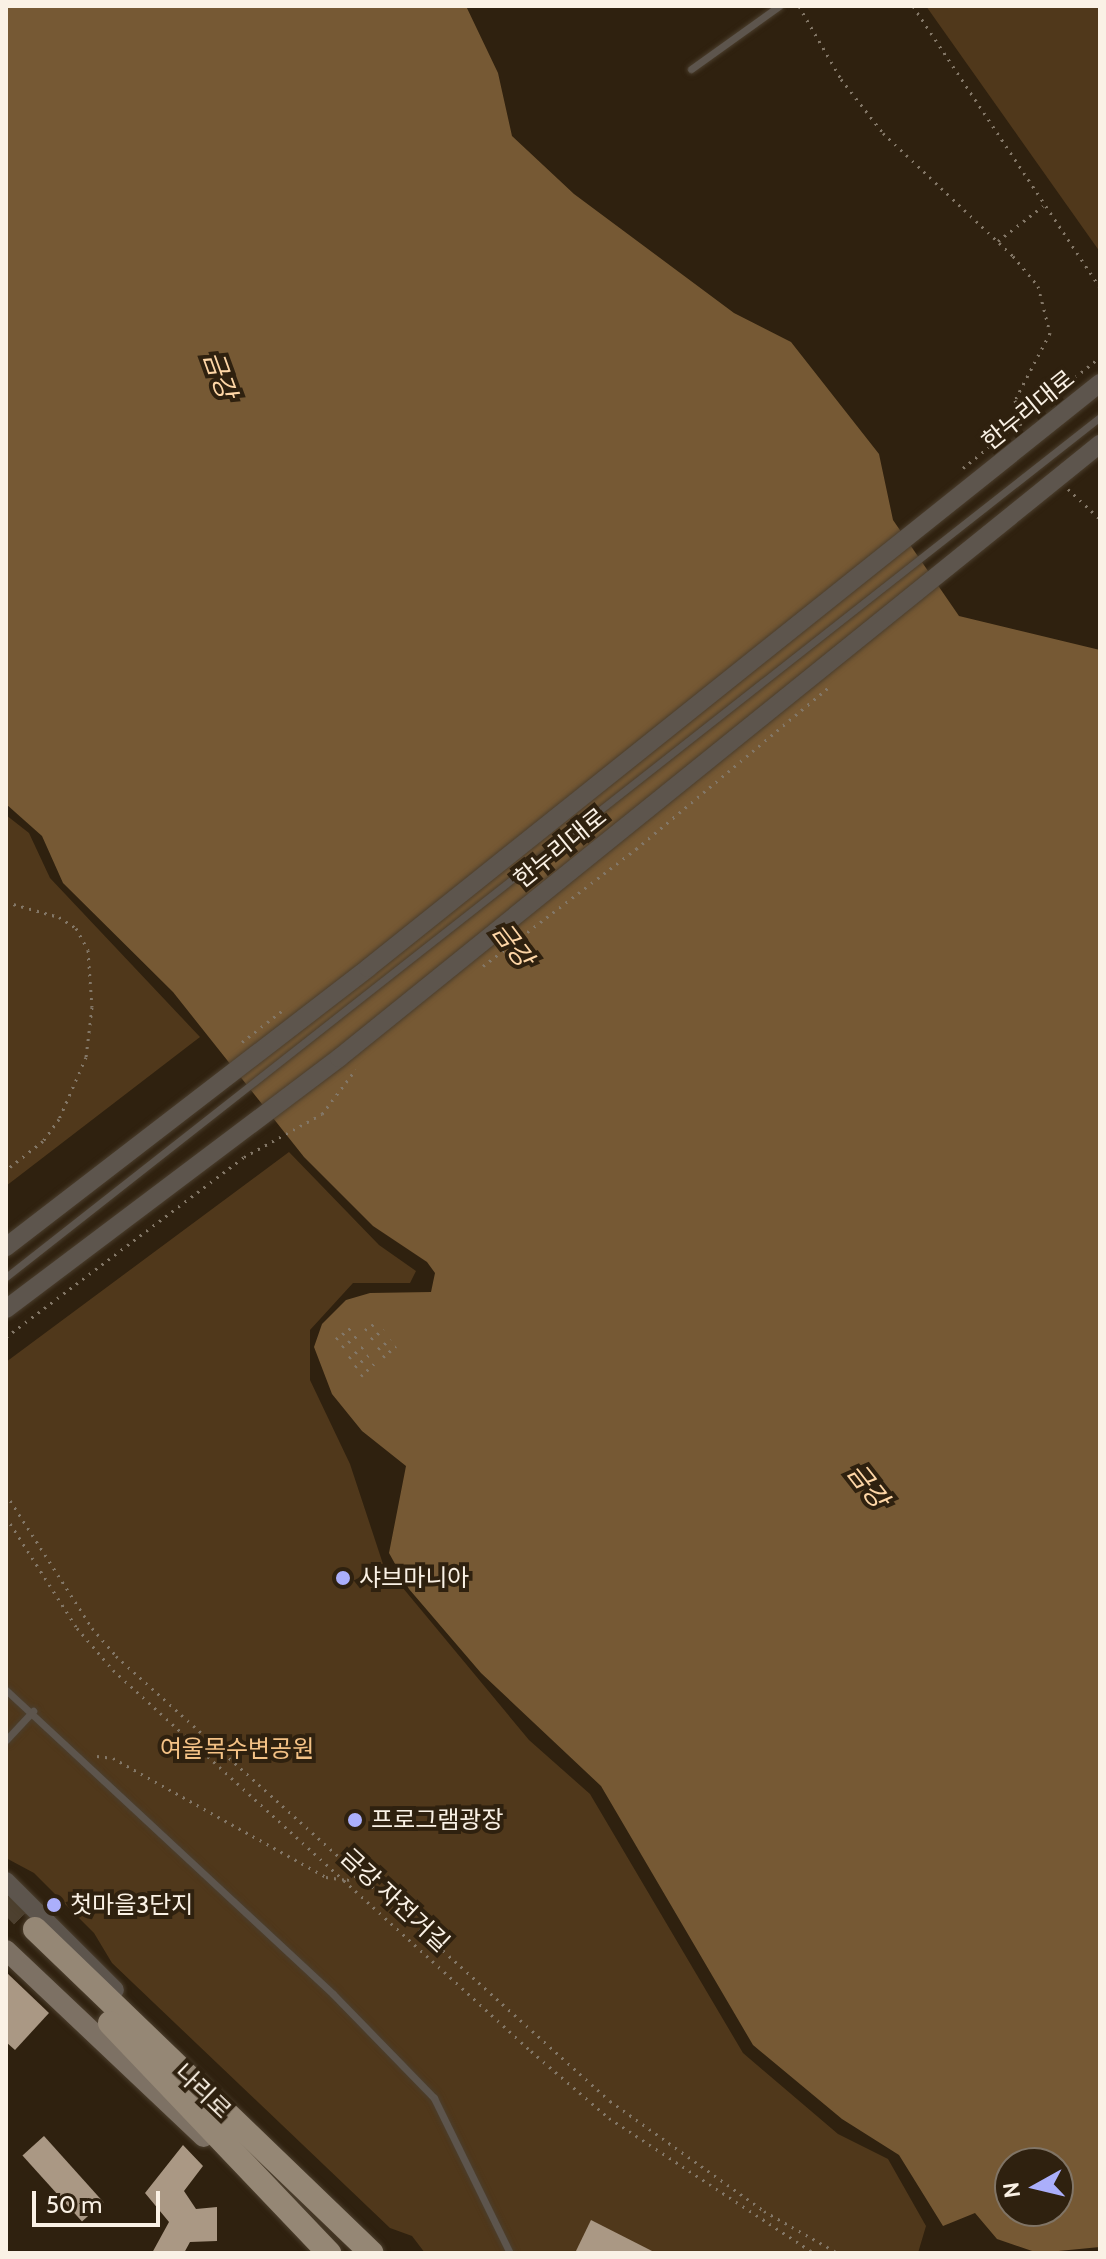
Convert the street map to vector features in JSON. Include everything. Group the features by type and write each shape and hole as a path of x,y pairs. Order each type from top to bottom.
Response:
{"main road":[{"name":"나리로","path":"328,2252 31,1933 372,2253"},
{"path":"6,1950 328,2252"}],"street":[{"name":"한누리대로","path":"6,1247 356,977 1100,383"},
{"name":"한누리대로","path":"6,1309 339,1058 1100,444"},
{"path":"6,1881 284,2159 347,2230"}],"lane":[{"path":"691,69 779,6"},
{"path":"6,1277 1100,417"},
{"path":"6,1690 33,1711 71,1753 333,1994 434,2098 510,2253"},
{"path":"6,1740 33,1711"}],"path":[{"path":"799,6 863,110 917,170 997,241 1038,286 1049,313 1048,343 1015,400 1027,433"},
{"path":"913,6 1043,206 1100,287"},
{"path":"997,241 1043,206"},
{"path":"1062,481 1100,519"},
{"path":"6,902 59,917 76,928 88,950 92,1007 86,1057 59,1119 43,1141 6,1170"},
{"path":"365,1330 377,1322"},
{"path":"336,1339 352,1327"},
{"path":"371,1339 384,1329"},
{"path":"342,1347 358,1335"},
{"path":"378,1349 391,1339"},
{"path":"349,1358 365,1345"},
{"path":"383,1357 396,1346"},
{"path":"355,1367 370,1354"},
{"path":"361,1376 376,1362"},
{"path":"6,1494 92,1628 116,1656 610,2101 764,2211 838,2253"},
{"name":"금강 자전거길","path":"6,1517 77,1628 113,1670 609,2118 814,2253"},
{"path":"71,1753 113,1758 326,1877 347,1880 360,1875"}],"green space":[{"path":"926,6 1100,6 1100,252"},
{"path":"6,815 29,833 50,878 200,1037 6,1186"},
{"name":"여울목수변공원","path":"289,1152 379,1245 416,1271 410,1283 353,1283 310,1330 310,1380 350,1464 383,1564 529,1740 590,1794 743,2053 838,2134 888,2159 926,2226 918,2253 425,2253 412,2236 390,2228 112,1963 94,1933 34,1873 6,1858 6,1362"}],"water":[{"name":"금강","path":"6,6 466,6 498,73 512,136 574,194 734,313 791,342 879,454 893,520 959,616 1100,650 1100,2247 1038,2253 997,2239 975,2213 943,2226 899,2155 842,2119 753,2045 601,1786 481,1673 409,1589 389,1553 406,1466 362,1431 332,1394 314,1347 322,1324 346,1300 370,1293 431,1292 435,1273 427,1262 373,1226 304,1157 173,992 63,883 42,836 6,804"}],"building":[{"path":"6,1972 49,2013 15,2050 6,2042"},
{"path":"44,2136 104,2202 82,2222 22,2155"},
{"path":"183,2145 203,2166 184,2191 196,2209 217,2207 217,2241 190,2242 184,2253 152,2253 169,2222 145,2193"},
{"path":"591,2220 656,2253 575,2253"}],"tunnel":[{"path":"6,1899 35,1929"}],"place":[{"name":"샤브마니아","path":"343,1578"},
{"name":"프로그램광장","path":"355,1820"},
{"name":"첫마을3단지","path":"54,1905"}]}
